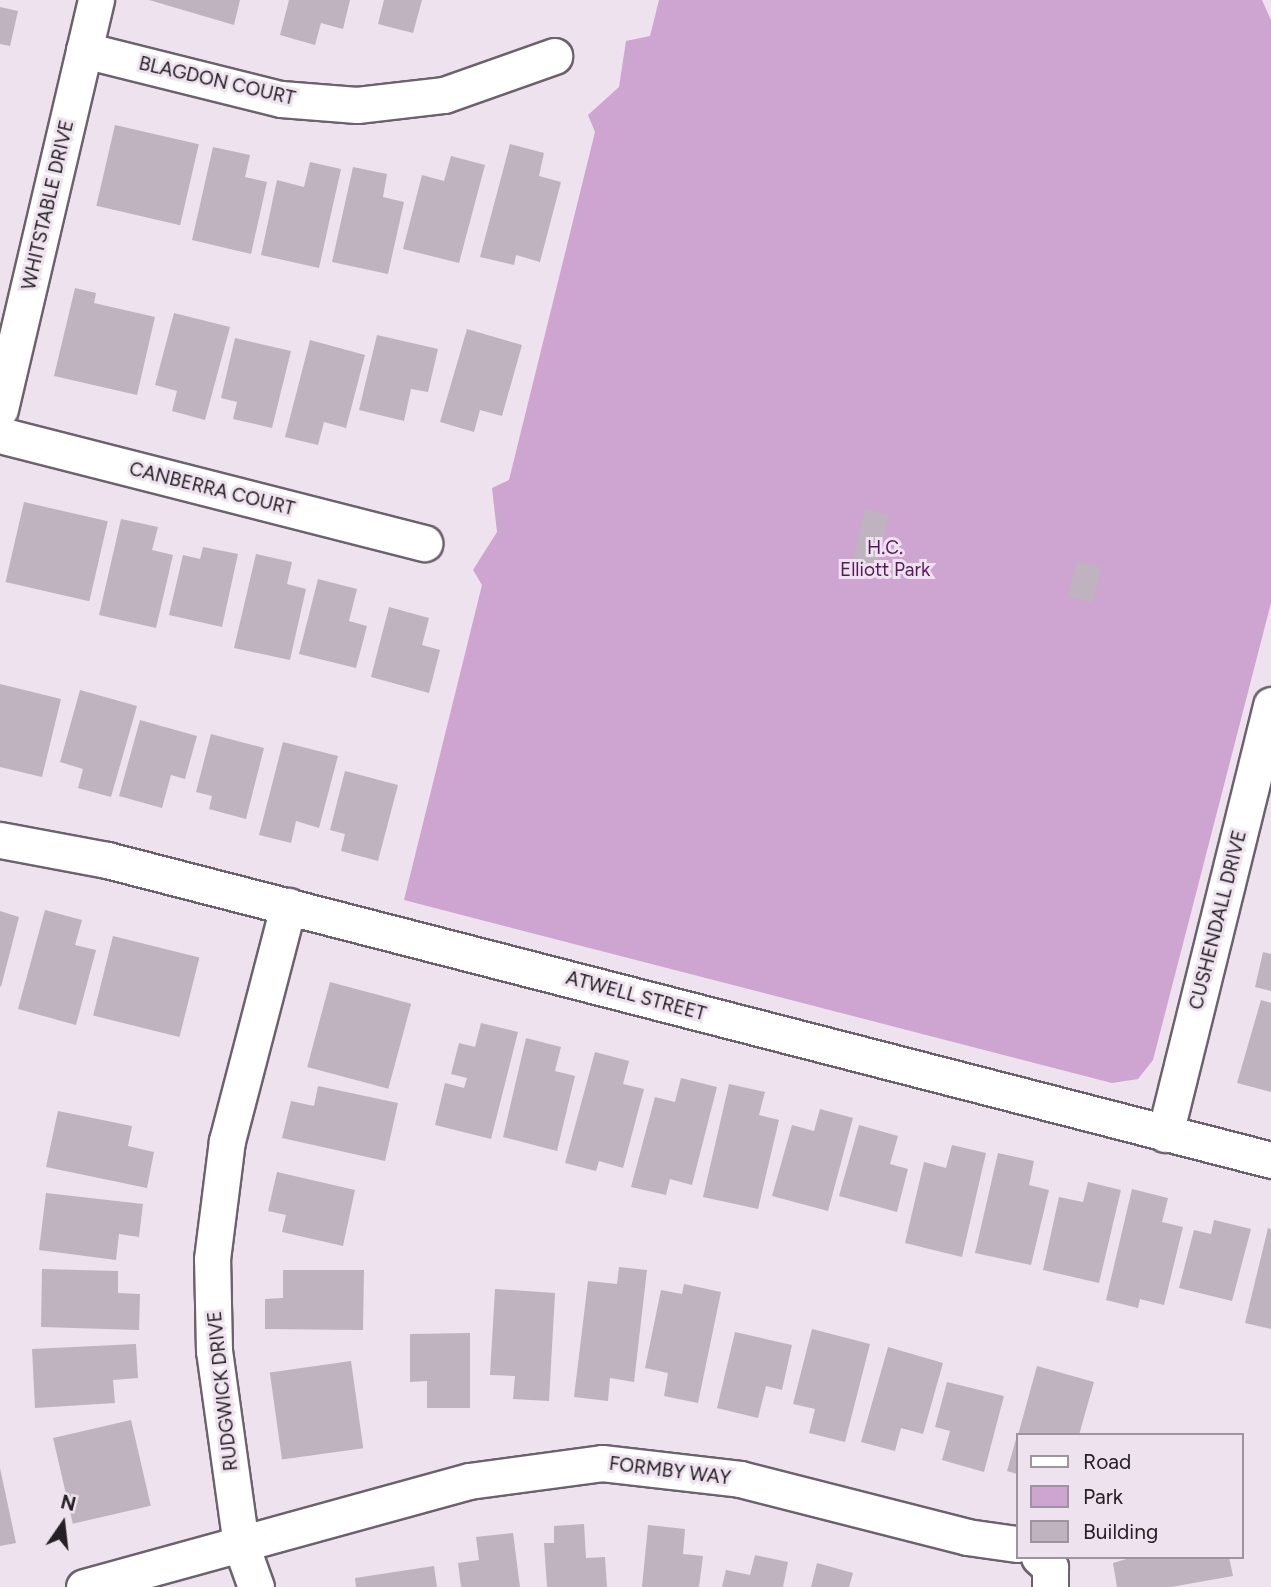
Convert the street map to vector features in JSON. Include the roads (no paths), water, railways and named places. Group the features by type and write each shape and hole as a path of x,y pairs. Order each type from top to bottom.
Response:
{"street":[{"name":"WHITSTABLE DRIVE","path":"0,409 96,0"},
{"name":"BLAGDON COURT","path":"85,50 281,99 357,105 444,94 554,56"},
{"name":"CANBERRA COURT","path":"0,435 424,542"},
{"name":"CUSHENDALL DRIVE","path":"1166,1134 1271,705"},
{"name":"ATWELL STREET","path":"0,840 62,850 288,906 1271,1160"},
{"name":"RUDGWICK DRIVE","path":"256,1587 241,1545 214,1351 212,1259 227,1141 288,906"},
{"name":"FORMBY WAY","path":"84,1587 469,1481 603,1463 740,1479 967,1537 1016,1544"},
{"path":"1041,1559 1051,1567 1050,1587"}],"park label":[{"name":"H.C. Elliott Park","path":"885,559"}]}
